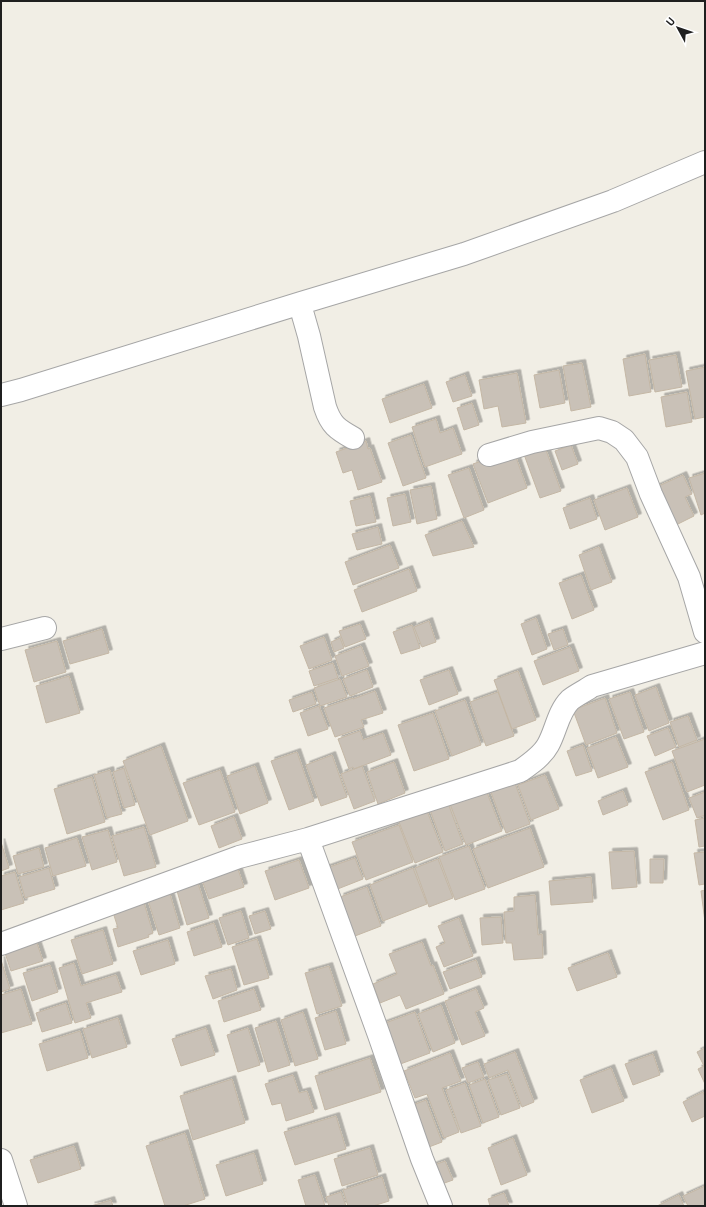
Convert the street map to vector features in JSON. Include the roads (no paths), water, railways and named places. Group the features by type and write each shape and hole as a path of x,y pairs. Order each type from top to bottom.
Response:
{"street":[{"path":"1,395 301,306 464,254 613,201 705,162"},
{"path":"301,306 328,417 334,425 353,438"},
{"path":"489,455 532,442 599,428 612,432 624,440 637,457 651,494 689,577 705,632"},
{"path":"1,639 45,628"},
{"path":"1,944 239,857 308,839 520,771 534,761 548,746 564,708 581,692 592,686 705,653"},
{"path":"308,839 422,1159 441,1206"},
{"path":"1,1160 16,1206"}]}
